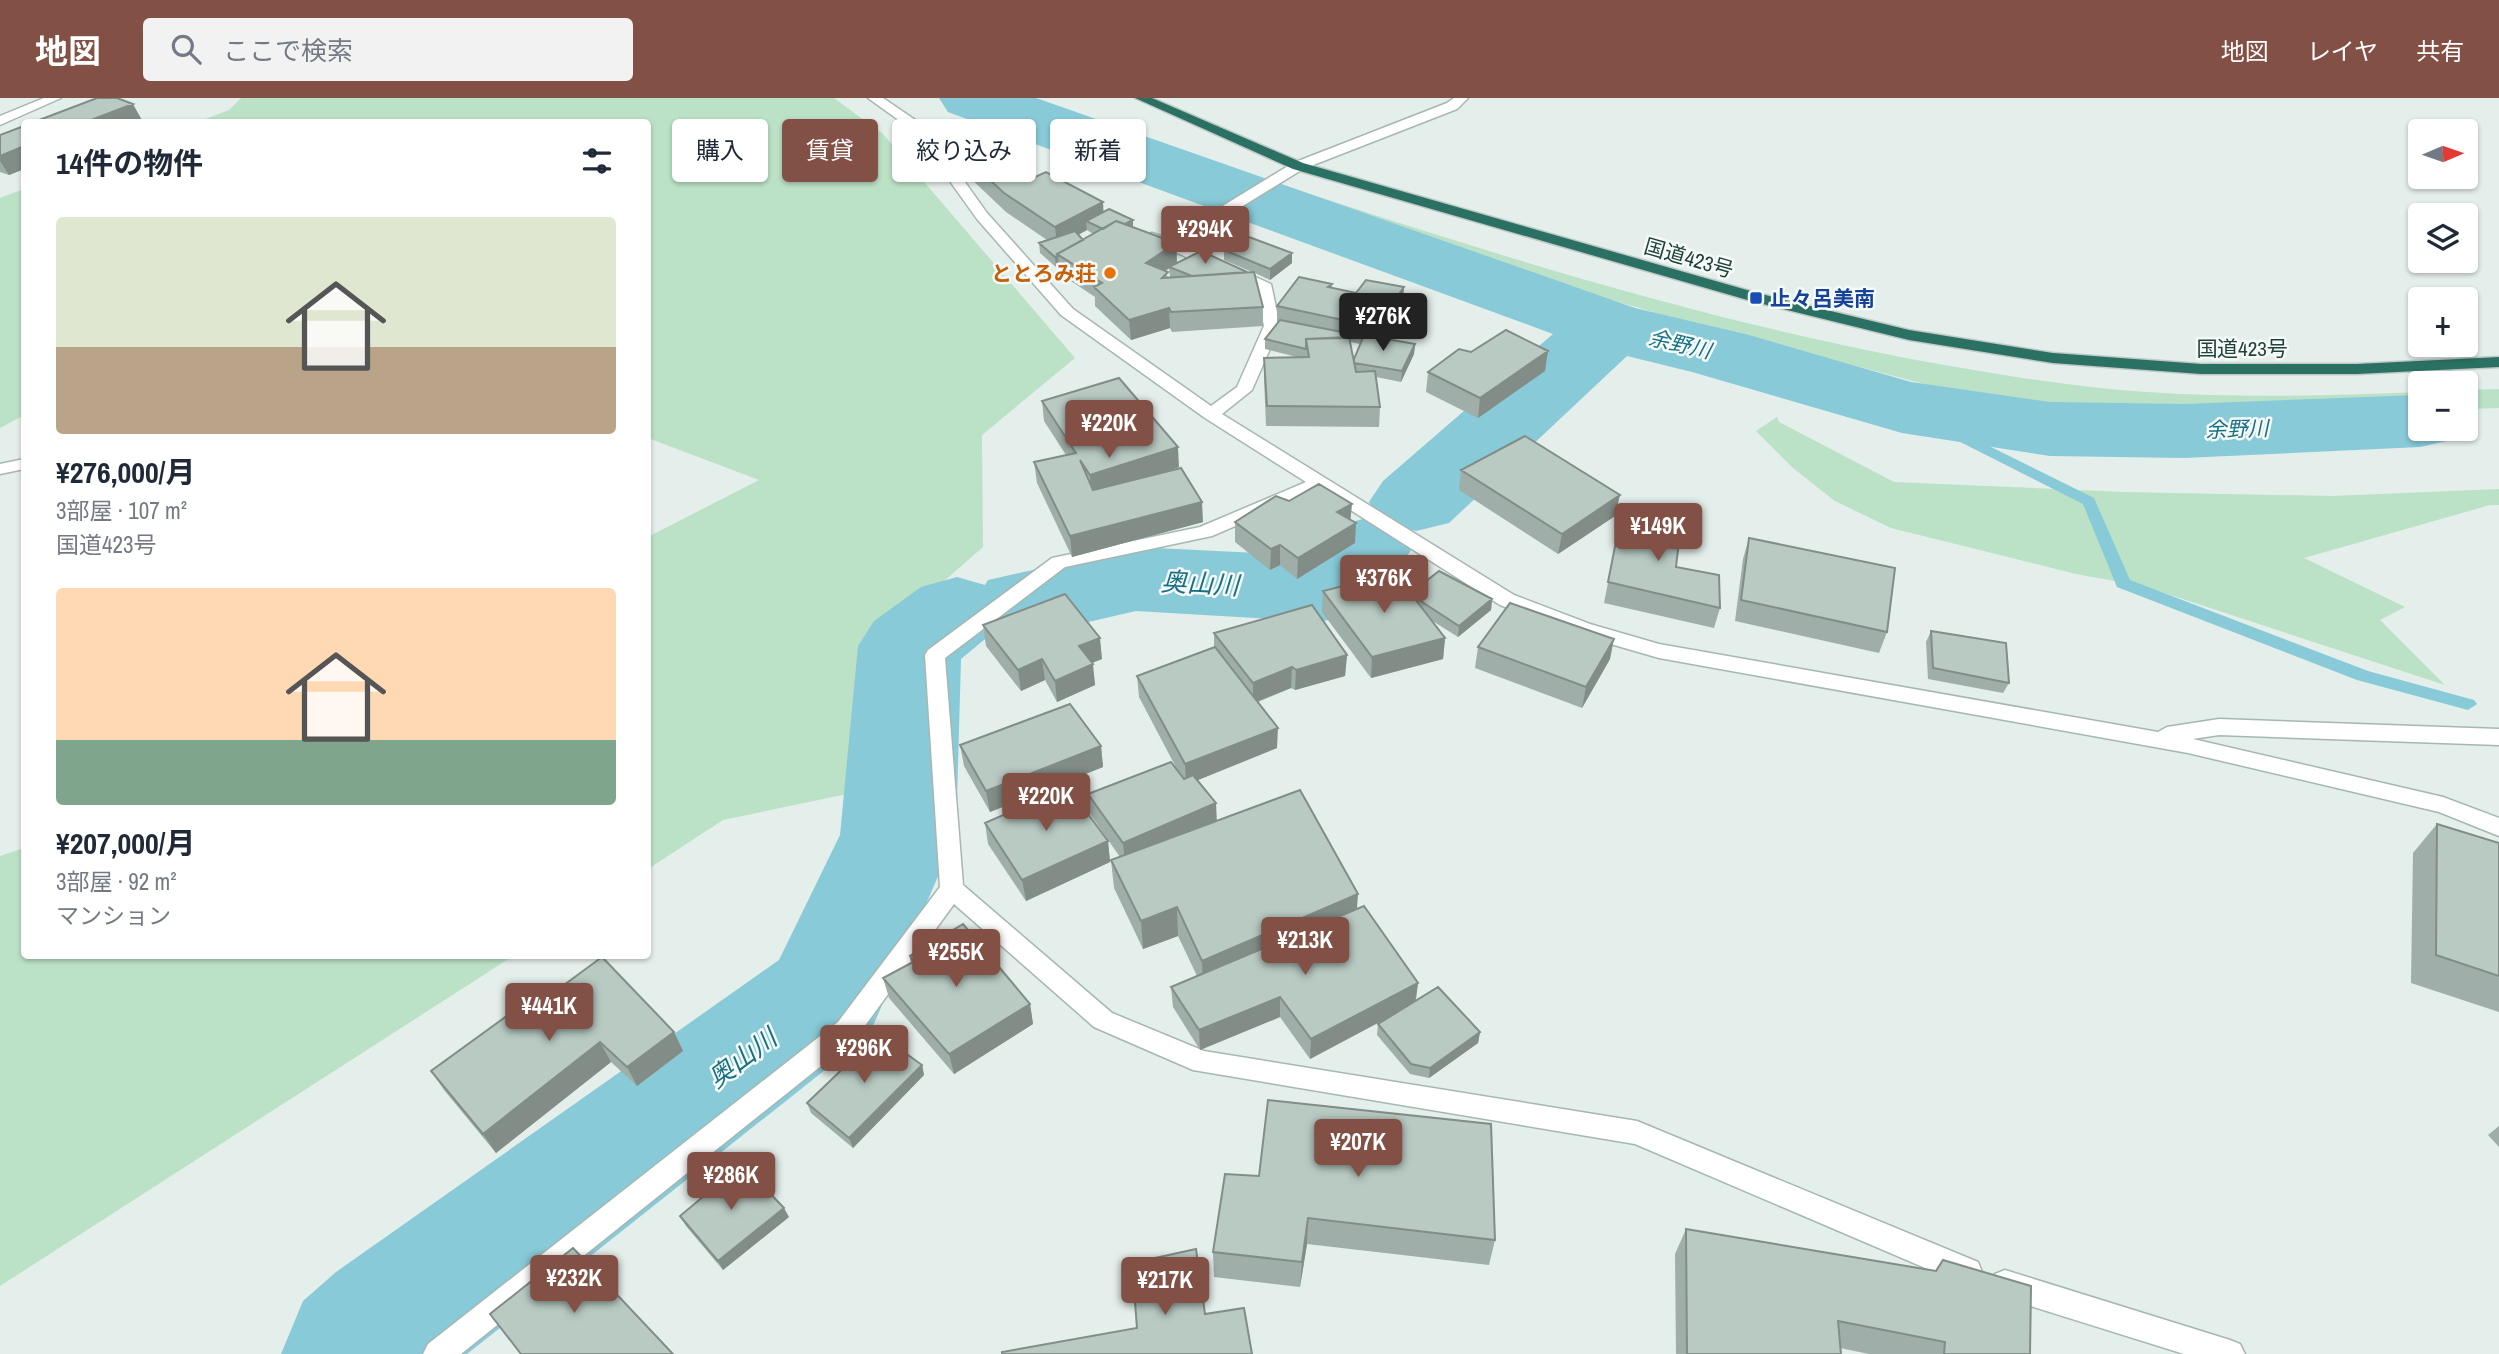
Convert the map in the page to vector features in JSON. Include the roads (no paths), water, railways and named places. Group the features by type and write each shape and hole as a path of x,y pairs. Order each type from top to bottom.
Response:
{"highway":[{"name":"国道423号","path":"1141,98 1298,166 1756,298 1909,335 2053,358 2201,369 2357,369 2499,362"}],"street":[{"path":"0,121 55,98"},
{"path":"874,98 906,119"},
{"path":"1169,245 1298,166 1452,106 1462,98"},
{"path":"958,182 982,216 1067,312 1211,414 1507,600 1583,629 1659,651 2188,745 2442,806 2499,827"},
{"path":"1144,233 1263,284 1272,326 1244,390 1211,414"},
{"path":"0,469 21,465"},
{"path":"438,1354 847,1030 952,889 936,655 1059,562 1205,532 1321,482"},
{"path":"2148,738 2219,727 2499,737"},
{"path":"952,889 1103,1020 1202,1062 1637,1133 1965,1271 2230,1354"}],"waterway":[{"name":"余野川","path":"972,98 1610,327"},
{"name":"奥山川","path":"1416,502 1610,327"},
{"name":"余野川","path":"1610,327 1719,353 1902,407 2050,429 2184,431 2408,422"},
{"path":"1902,407 2089,501 2123,583 2363,676 2468,704"},
{"name":"奥山川","path":"1023,604 1136,579 1321,589 1363,550"},
{"name":"奥山川","path":"356,1354 388,1324 824,997 898,835 910,646 957,611"}],"place":[{"name":"ととろみ荘","path":"1110,273"},
{"name":"止々呂美南","path":"1756,298"}]}
